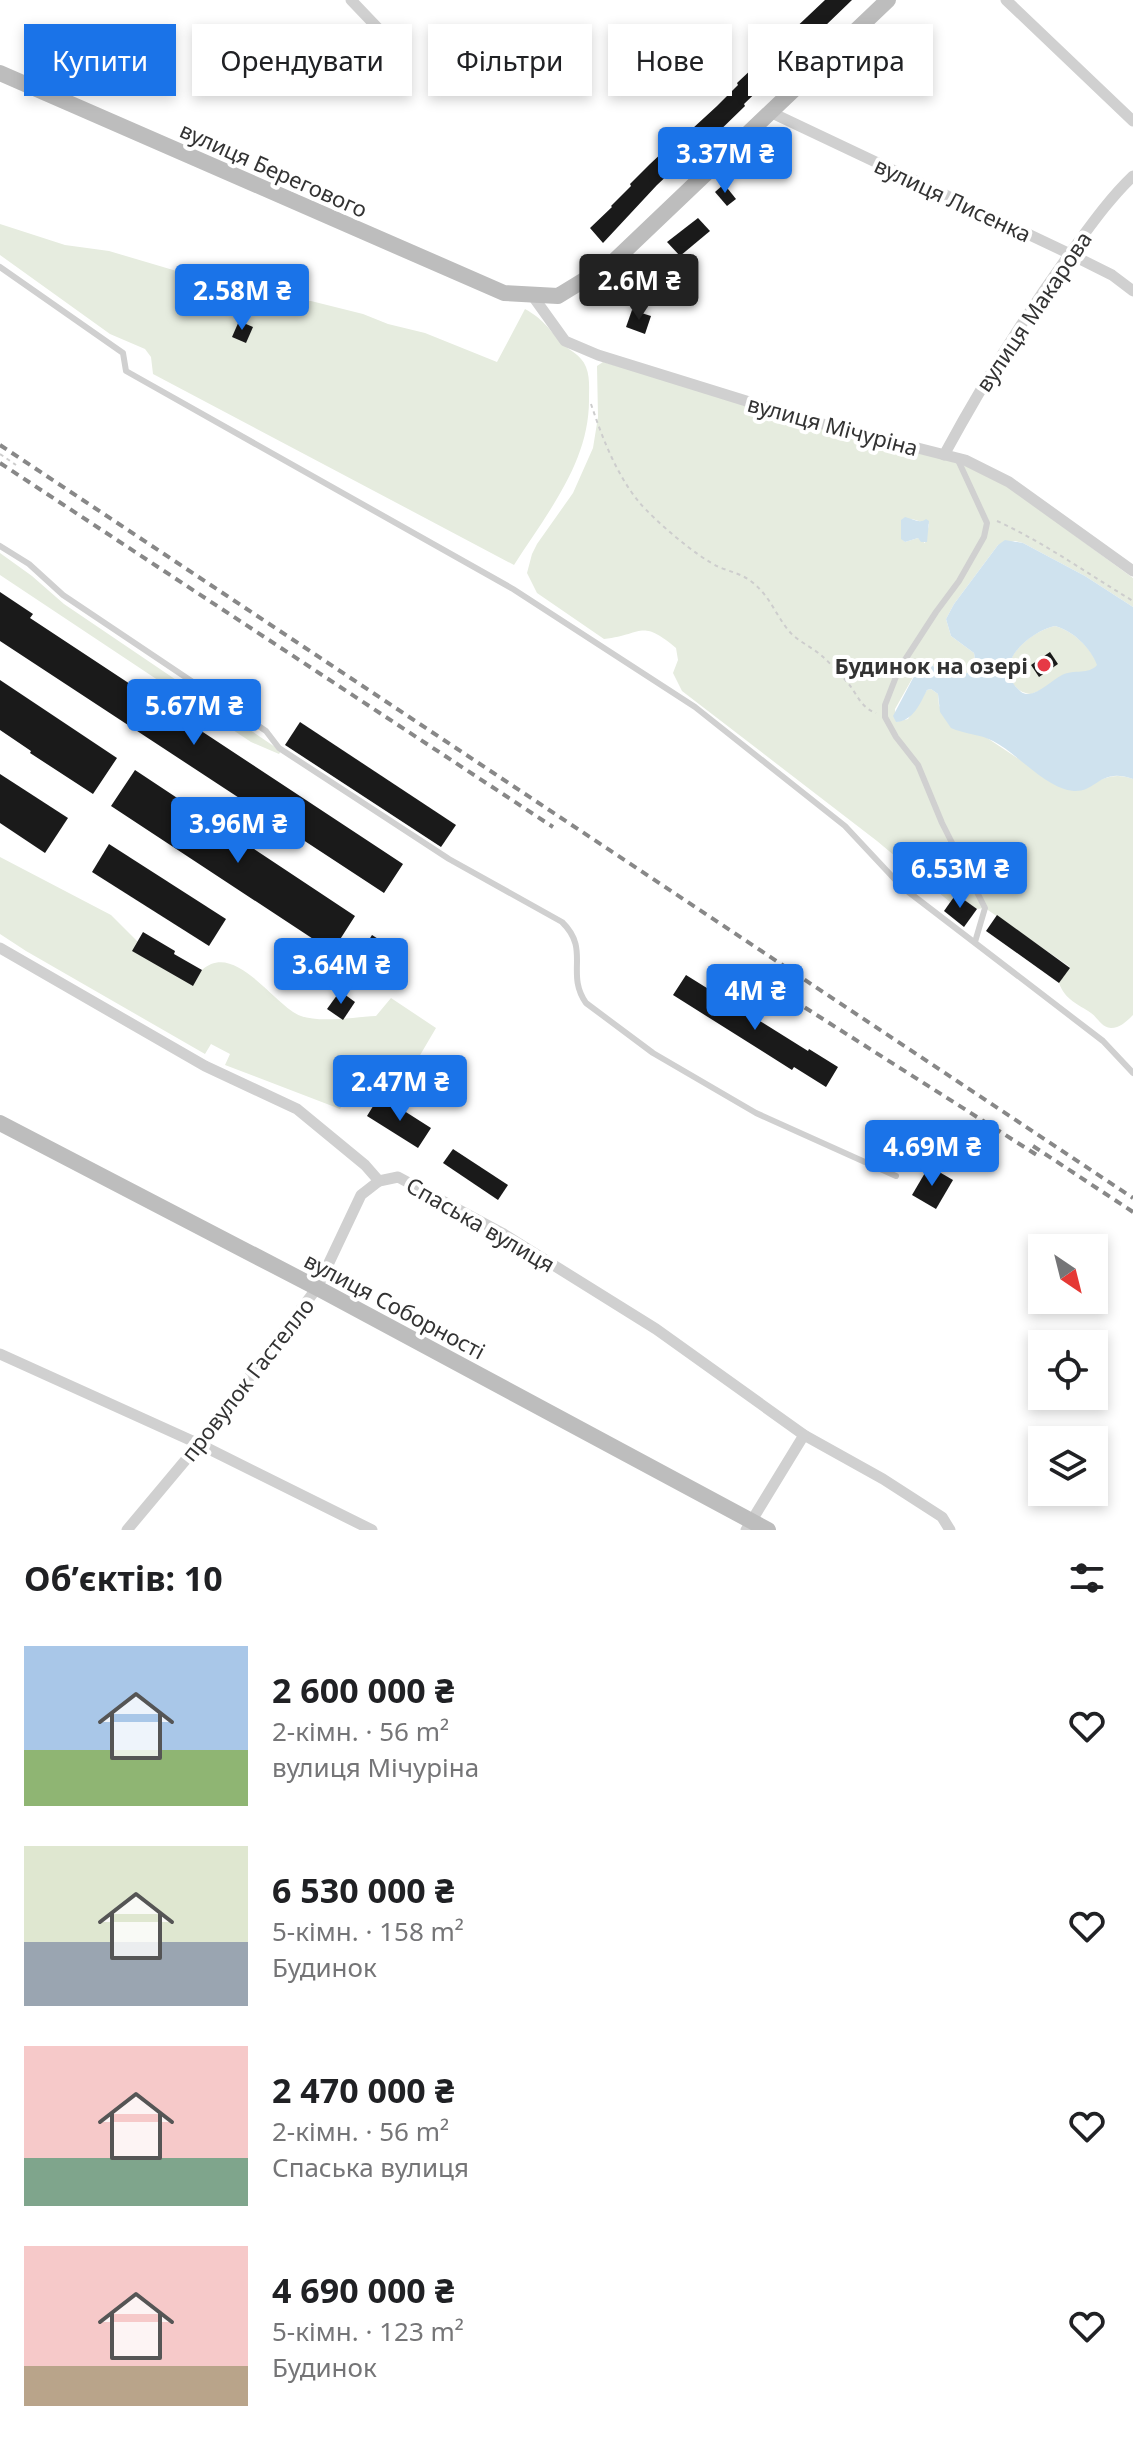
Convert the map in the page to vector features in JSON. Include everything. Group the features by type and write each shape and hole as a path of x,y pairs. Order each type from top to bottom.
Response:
{"street":[{"path":"351,0 374,24"},
{"name":"вулиця Берегового","path":"0,73 504,293 558,296 612,263 888,0"},
{"path":"1006,0 1133,121"},
{"name":"вулиця Лисенка","path":"770,112 1070,254 1112,275 1133,291"},
{"name":"вулиця Макарова","path":"944,455 975,397 1070,254 1113,195 1133,176"},
{"name":"вулиця Мічуріна","path":"532,295 565,341 598,355 811,421 958,459 1009,482 1133,571"},
{"name":"Спаська вулиця","path":"0,948 205,1066 297,1109 365,1165 379,1181 398,1177 502,1233 656,1329 804,1435 883,1479 942,1517 950,1530"},
{"name":"вулиця Соборності","path":"0,1123 317,1288 749,1526 768,1530"},
{"name":"провулок Гастелло","path":"127,1530 199,1444 317,1288 361,1195 379,1181"},
{"path":"0,1354 199,1444 372,1530"},
{"path":"749,1526 804,1435"}],"lane":[{"path":"0,267 123,353 126,371 513,589 695,707 845,826 902,887 1103,1041 1133,1073"},
{"path":"958,459 987,523 984,537 959,581 899,669 885,705 885,717 918,765 942,823 985,908 975,942"},
{"path":"0,546 29,564 63,595 266,731 279,748 449,859 562,922 575,937 578,948 576,982 579,993 586,1003 653,1053 756,1113 896,1176"}],"path":[{"path":"591,404 602,436 638,501 656,520 708,560 753,583 775,607 790,633 822,656 869,711 885,717"},
{"path":"0,454 16,465"},
{"path":"983,513 1040,542 1059,557 1133,601"}],"shaded area":[{"path":"0,224 65,245 109,251 281,302 311,301 363,314 425,333 497,362 525,309 578,356 587,371 587,421 574,465 514,565 153,374 151,357 145,349 110,334 0,255"},
{"path":"603,362 967,466 1007,486 1133,578 1133,607 1085,576 1023,543 1015,541 998,545 946,619 951,636 974,653 971,671 953,675 927,662 921,663 895,709 896,722 908,719 927,690 931,689 938,694 939,706 1061,787 1081,788 1121,776 1133,779 1133,1015 1126,1022 1114,1028 1102,1024 1068,998 1062,989 1059,983 1070,967 985,908 977,909 956,895 950,902 877,841 682,691 673,673 678,660 676,648 664,639 655,633 641,631 604,639 537,593 527,573 532,554 573,493 593,448 598,417 597,366","holes":["912,519 929,524 925,543 918,538 905,542 902,539 901,520"]},
{"path":"0,553 64,604 281,751 279,754 251,742 0,575"},
{"path":"1055,626 1068,631 1080,641 1098,665 1091,671 1031,694 1021,691 1009,675 1013,656 1027,640"},
{"path":"0,857 111,915 138,942 133,951 192,985 202,970 215,963 228,963 254,978 301,1016 328,1019 376,1016 391,998 436,1028 396,1096 360,1077 340,1109 225,1065 230,1054 211,1044 205,1054 0,934"}],"water":[{"path":"905,517 929,521 927,542 921,542 918,538 905,542 901,539 901,520"},
{"path":"1005,540 1023,543 1085,576 1133,607 1133,779 1113,776 1082,790 1063,789 993,741 951,728 940,712 938,694 931,689 927,690 919,706 907,719 896,722 893,716 921,663 926,662 953,675 971,671 974,653 951,636 946,619 998,545","holes":["1055,626 1086,646 1097,665 1090,670 1062,675 1033,693 1022,693 1011,679 1009,669 1017,650 1035,634"]}],"building":[{"path":"825,0 852,0 827,24 800,24"},
{"path":"748,73 748,96 752,96 745,106 657,185 603,243 590,228 665,150 667,152 727,96 732,96 737,83"},
{"path":"724,184 736,199 727,206 715,192"},
{"path":"698,218 710,231 680,256 667,242"},
{"path":"632,310 651,316 645,334 626,327"},
{"path":"239,321 253,327 246,343 232,337"},
{"path":"0,592 33,614 30,618 403,864 384,893 0,641"},
{"name":"Будинок на озері","path":"1050,652 1058,664 1039,677 1031,665"},
{"path":"0,680 117,758 93,794 0,730"},
{"path":"300,722 456,825 441,847 285,745"},
{"path":"135,770 355,916 339,941 365,957 354,975 335,963 339,956 111,806"},
{"path":"0,774 68,818 45,853 0,823"},
{"path":"109,844 226,919 209,946 92,872"},
{"path":"956,894 977,909 964,927 944,911"},
{"path":"997,915 1070,968 1059,983 986,931"},
{"path":"143,932 202,970 193,986 132,951"},
{"path":"372,935 383,942 371,961 360,954"},
{"path":"295,955 307,961 301,972 289,965"},
{"path":"686,975 838,1067 826,1087 794,1067 792,1070 673,995"},
{"path":"340,991 355,1002 343,1020 327,1009"},
{"path":"387,1100 431,1128 418,1148 367,1116 375,1103 382,1107"},
{"path":"453,1149 508,1185 498,1200 443,1163"},
{"path":"929,1166 953,1180 936,1209 912,1195"}],"railway":[{"path":"0,445 1133,1198"},
{"path":"0,463 553,827"},
{"path":"793,1000 1040,1157"},
{"path":"1033,1146 1133,1212"}],"place":[{"name":"Будинок на озері","path":"1044,665"}]}
